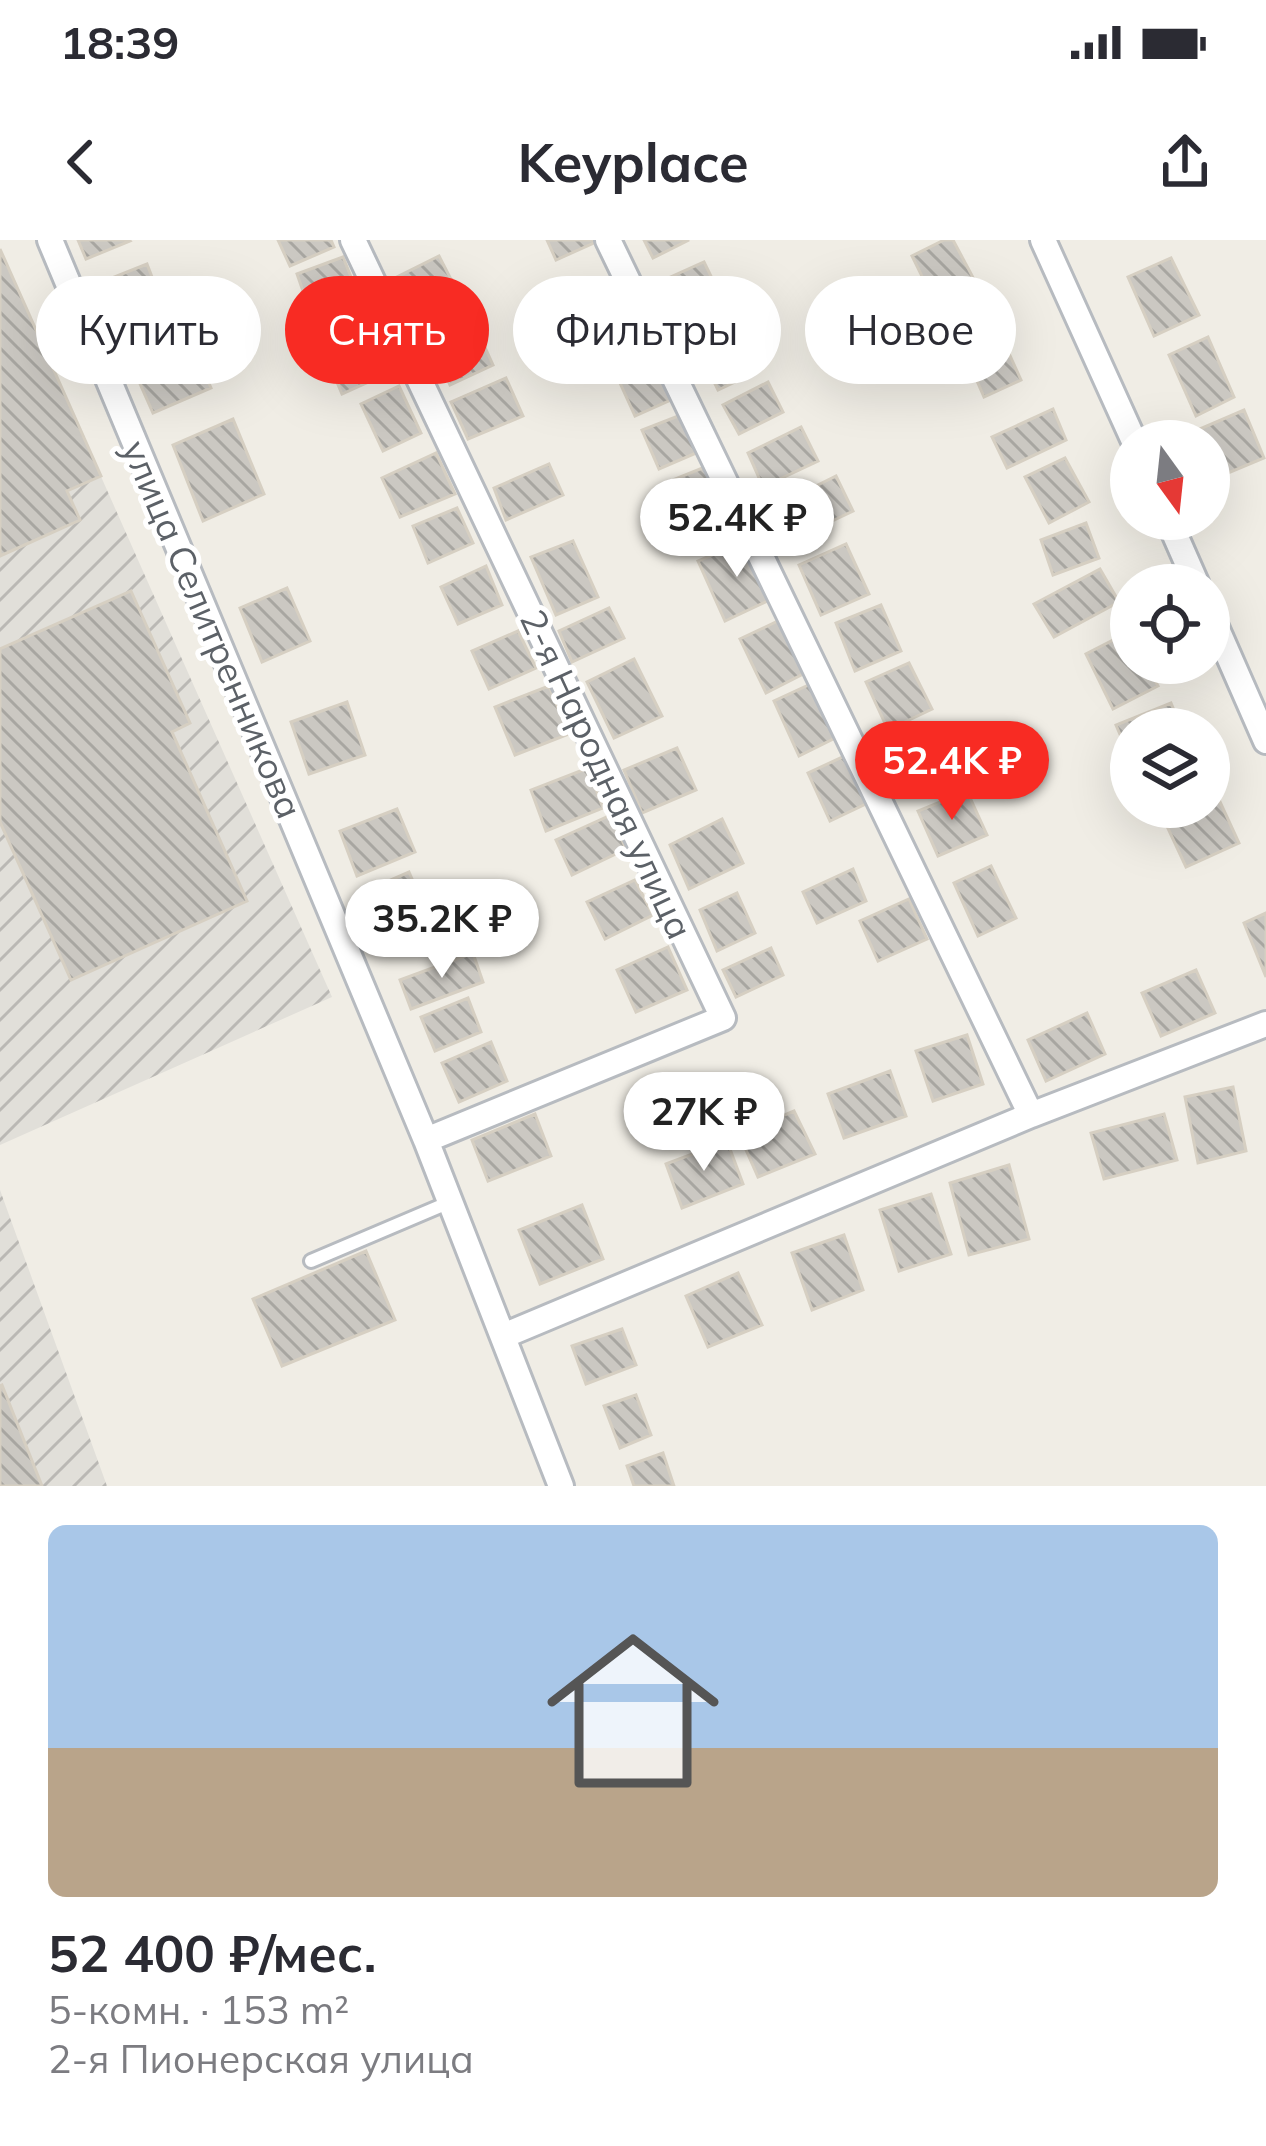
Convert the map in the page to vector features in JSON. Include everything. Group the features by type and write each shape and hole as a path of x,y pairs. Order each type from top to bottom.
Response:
{"street":[{"name":"улица Селитренникова","path":"50,240 426,1140 561,1486"},
{"name":"2-я Народная улица","path":"353,240 723,1018 426,1140"},
{"path":"608,240 1031,1115"},
{"path":"1043,240 1124,420"},
{"path":"1230,659 1266,741"},
{"path":"503,1336 1031,1115 1266,1024"}],"lane":[{"path":"311,1261 451,1202"}],"shaded area":[{"path":"0,249 36,330 36,384 60,384 332,997 0,1145"},
{"path":"0,1190 107,1486 0,1486"}],"building":[{"path":"78,240 129,240 130,241 86,259"},
{"path":"278,240 331,240 334,247 290,266"},
{"path":"547,240 595,240 596,242 556,260"},
{"path":"644,240 689,240 653,258"},
{"path":"953,240 972,276 922,276 912,256"},
{"path":"0,249 36,330 36,384 60,384 101,476 67,491 80,520 0,556"},
{"path":"439,256 449,276 399,276"},
{"path":"343,257 351,276 298,276"},
{"path":"1171,258 1199,315 1154,336 1128,277"},
{"path":"704,262 711,276 673,276"},
{"path":"147,264 152,276 117,276"},
{"path":"1208,337 1234,397 1196,416 1169,355"},
{"path":"506,378 523,416 468,439 451,402"},
{"path":"140,384 209,384 211,388 153,413"},
{"path":"338,384 364,384 342,394"},
{"path":"620,384 666,384 673,399 635,416"},
{"path":"769,384 783,412 739,434 723,405"},
{"path":"978,384 1012,384 984,397"},
{"path":"399,386 421,433 383,451 361,404"},
{"path":"1053,409 1066,440 1007,468 992,437"},
{"path":"1244,410 1264,458 1230,472 1230,420 1221,420"},
{"path":"686,413 701,451 659,469 642,430"},
{"path":"233,419 264,494 203,521 173,445"},
{"path":"801,427 818,461 763,487 748,453"},
{"path":"436,453 455,494 400,517 382,478"},
{"path":"1065,458 1089,502 1049,523 1025,477"},
{"path":"715,463 740,526 691,547 665,483"},
{"path":"549,464 563,495 506,520 494,488"},
{"path":"836,476 853,511 792,540 776,506"},
{"path":"457,508 473,543 428,563 413,526"},
{"path":"1086,523 1099,558 1053,575 1041,540"},
{"path":"749,539 776,597 725,621 698,561"},
{"path":"573,541 598,597 556,615 531,557"},
{"path":"846,544 869,594 821,615 799,565"},
{"path":"486,566 502,605 458,624 441,587"},
{"path":"1100,569 1110,586 1110,607 1054,637 1034,604"},
{"path":"287,588 310,641 262,662 240,608"},
{"path":"131,591 190,723 172,732 247,901 71,980 0,822 0,649"},
{"path":"881,605 901,651 855,671 836,623"},
{"path":"609,608 624,638 572,662 559,631"},
{"path":"780,620 805,673 766,693 740,639"},
{"path":"518,631 536,668 489,689 472,651"},
{"path":"1110,642 1110,684 1158,686 1113,708 1086,654"},
{"path":"634,659 662,716 614,738 587,682"},
{"path":"909,663 932,709 888,730 866,682"},
{"path":"813,683 839,736 799,756 774,701"},
{"path":"549,686 569,734 515,755 495,707"},
{"path":"347,702 365,755 309,774 291,722"},
{"path":"940,725 959,770 914,790 894,744"},
{"path":"677,748 696,790 642,813 624,770"},
{"path":"851,753 872,801 830,821 808,773"},
{"path":"588,768 603,808 546,831 531,790"},
{"path":"967,791 987,835 938,856 918,811"},
{"path":"397,809 415,852 357,876 340,831"},
{"path":"611,815 626,849 572,875 556,840"},
{"path":"722,819 743,863 689,889 670,845"},
{"path":"1230,824 1239,843 1186,867 1168,828 1230,828"},
{"path":"991,866 1016,918 978,936 954,883"},
{"path":"853,869 866,901 817,923 803,892"},
{"path":"409,872 436,934 390,954 363,892"},
{"path":"635,880 653,915 605,939 587,902"},
{"path":"737,893 755,933 717,951 700,910"},
{"path":"909,899 927,939 878,961 860,921"},
{"path":"1266,913 1266,977 1244,923"},
{"path":"668,947 687,990 636,1012 617,970"},
{"path":"771,948 783,975 736,997 723,970"},
{"path":"473,953 483,982 411,1009 400,980"},
{"path":"1196,970 1215,1013 1161,1036 1142,993"},
{"path":"468,998 481,1032 435,1051 421,1017"},
{"path":"1087,1013 1105,1054 1046,1081 1028,1040"},
{"path":"967,1035 983,1084 933,1101 916,1051"},
{"path":"491,1042 507,1081 459,1102 442,1063"},
{"path":"890,1071 906,1116 844,1138 828,1094"},
{"path":"1233,1087 1246,1151 1198,1163 1185,1097"},
{"path":"794,1111 815,1154 758,1177 739,1134"},
{"path":"535,1114 551,1156 488,1181 472,1140"},
{"path":"1164,1114 1177,1160 1104,1179 1091,1133"},
{"path":"727,1141 743,1184 682,1208 666,1164"},
{"path":"1009,1165 1029,1239 969,1255 950,1183"},
{"path":"931,1194 951,1254 899,1271 880,1210"},
{"path":"582,1205 603,1259 540,1284 519,1230"},
{"path":"844,1235 863,1290 812,1310 792,1253"},
{"path":"366,1251 395,1320 282,1366 253,1299"},
{"path":"738,1273 762,1325 708,1347 686,1296"},
{"path":"622,1329 636,1365 586,1384 572,1346"},
{"path":"2,1385 42,1486 0,1486"},
{"path":"636,1395 651,1435 620,1448 604,1406"},
{"path":"663,1453 674,1486 634,1486 627,1466"}]}
